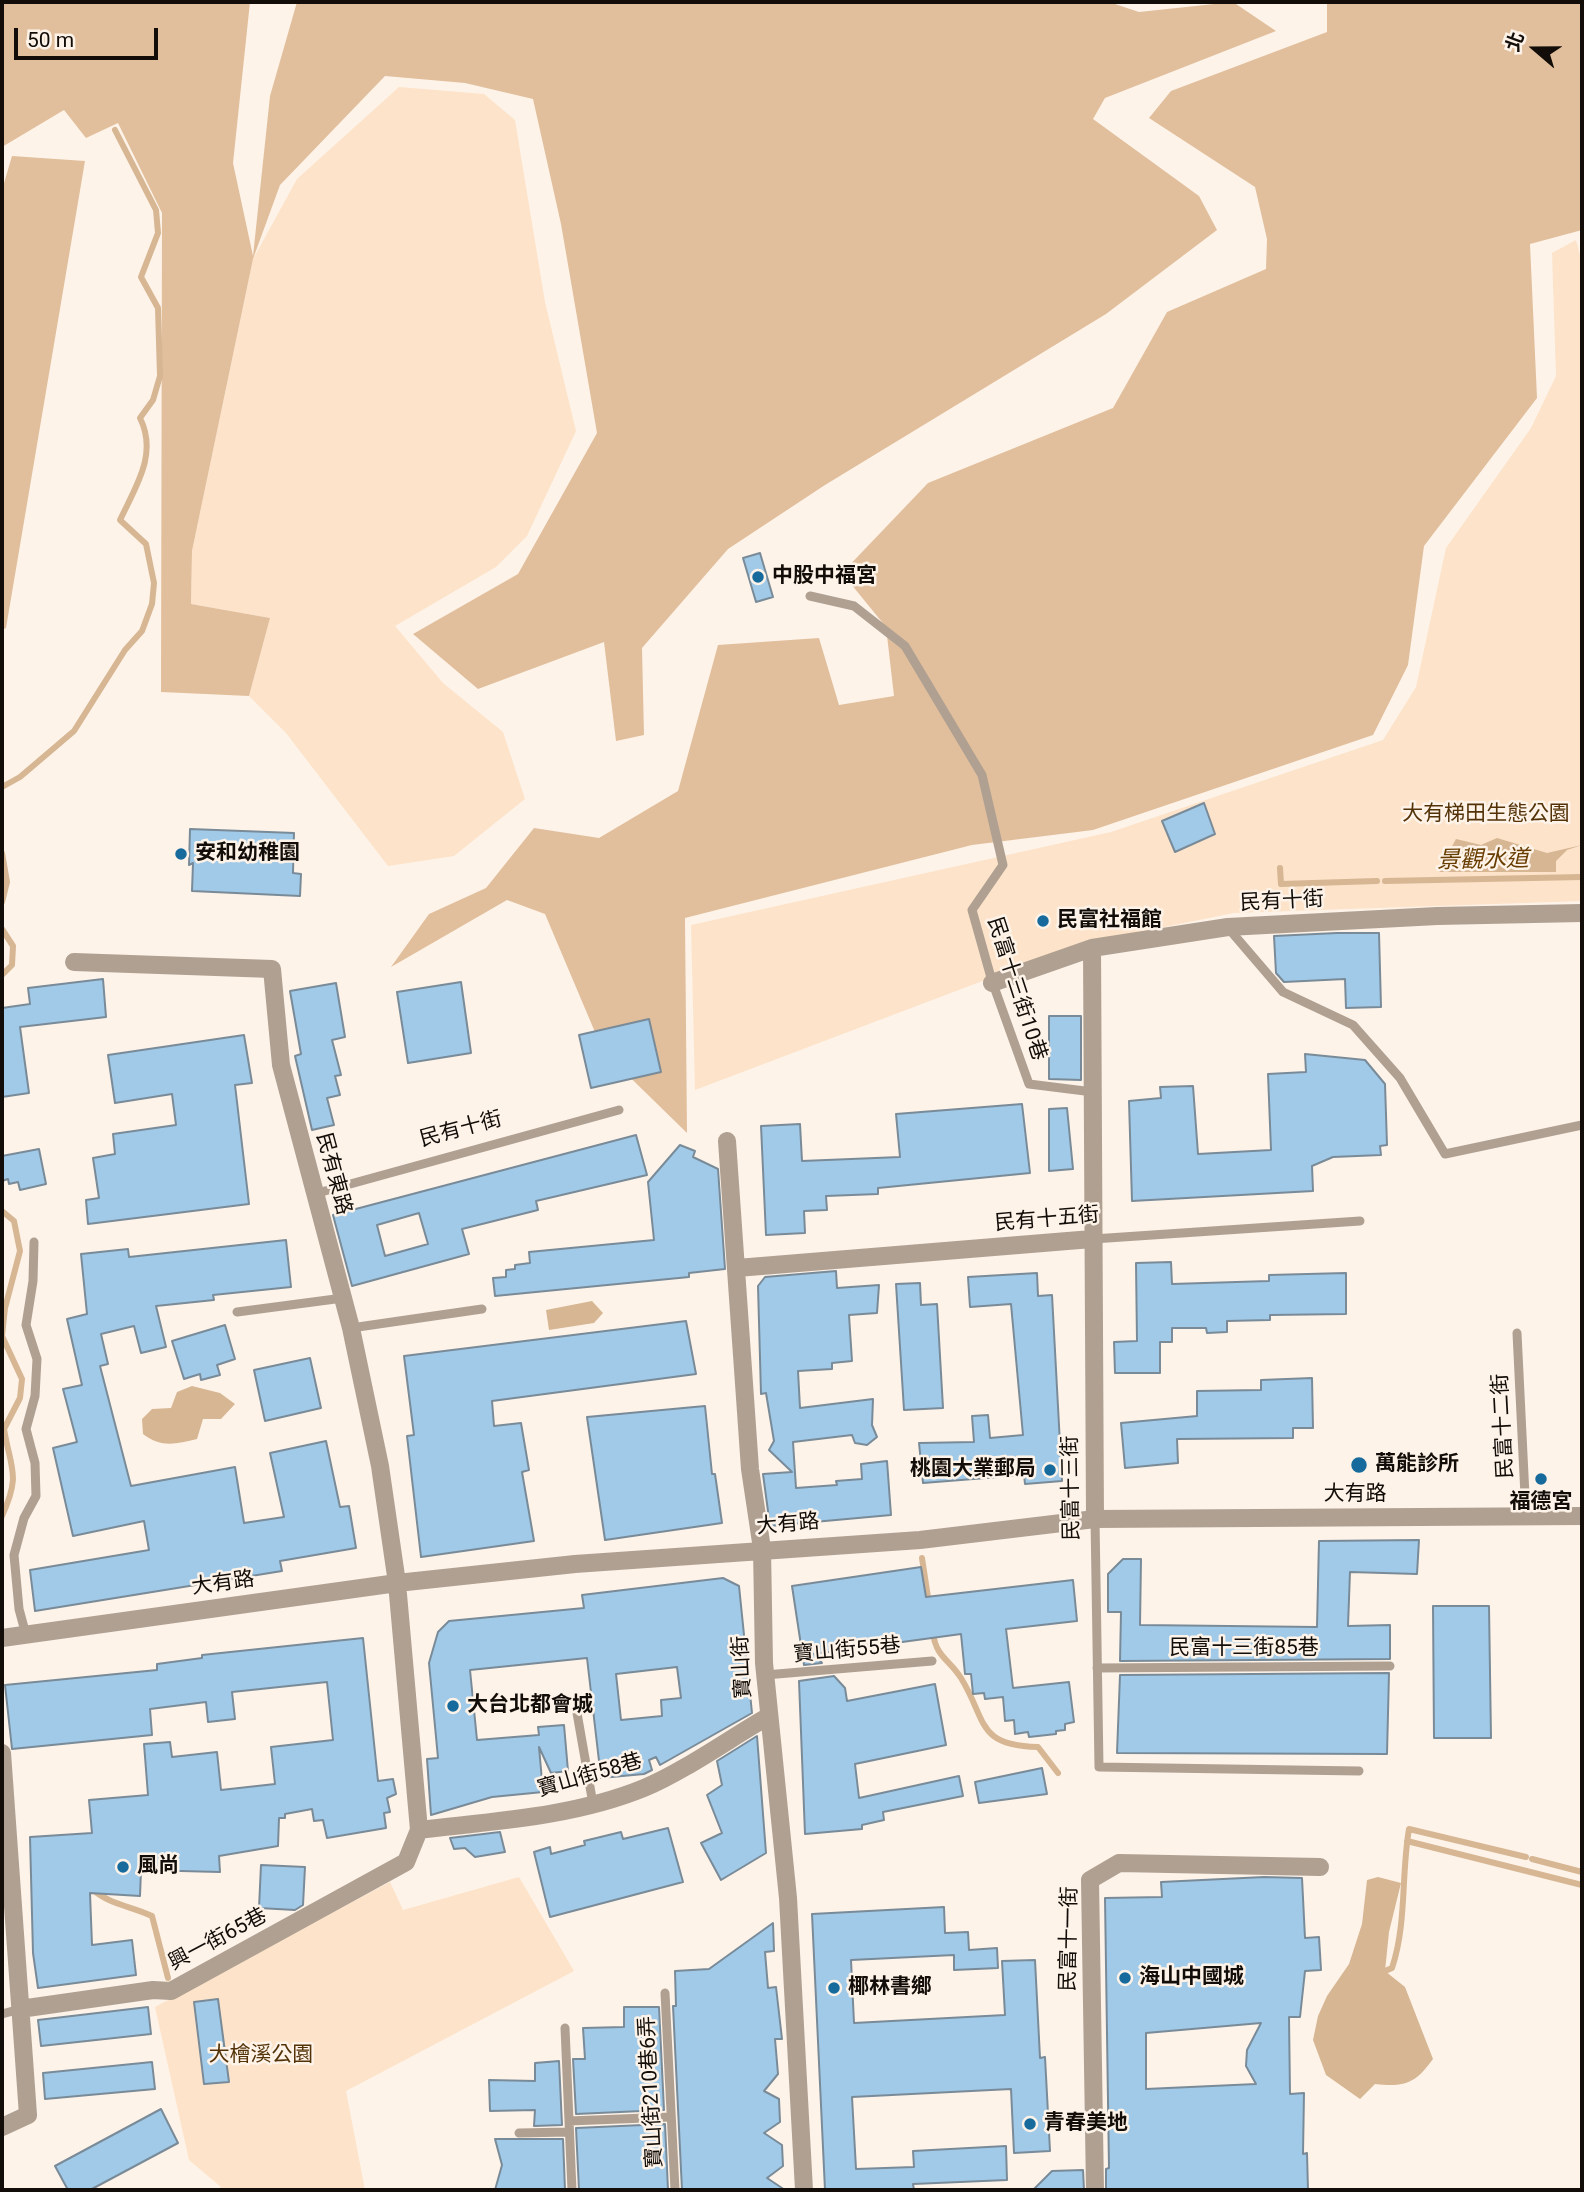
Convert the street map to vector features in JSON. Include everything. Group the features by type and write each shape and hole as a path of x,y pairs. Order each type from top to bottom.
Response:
{"street":[{"name":"民有十街","path":"992,983 1092,948 1228,927 1437,916 1582,913"},
{"name":"民富十三街","path":"1092,948 1095,1092 1092,1239 1095,1520"},
{"name":"民有東路","path":"74,962 272,969 281,1065 351,1328 380,1466 397,1583"},
{"name":"寶山街","path":"727,1141 750,1469 762,1549 765,1675 788,1898 804,2190"},
{"name":"民有十五街","path":"737,1268 1092,1239"},
{"name":"大有路","path":"2,1638 397,1583 762,1549 920,1540 1095,1520 1582,1516"},
{"name":"興一街65巷","path":"20,2008 153,1990 171,1991 406,1862 419,1830 397,1583"},
{"name":"寶山街58巷","path":"419,1830 533,1817 593,1804 645,1788 769,1716"},
{"path":"2,1753 8,1953 20,2008 28,2115 2,2127"},
{"name":"民富十一街","path":"1095,2190 1090,1880 1119,1863 1321,1867"}],"lane":[{"name":"民富十三街10巷","path":"810,596 854,606 905,646 982,775 1003,865 972,910 992,983 1029,1084 1095,1092"},
{"path":"1228,927 1283,992 1353,1025 1400,1078 1445,1154 1582,1125"},
{"name":"民有十街","path":"314,1194 620,1110"},
{"name":"民有十五街","path":"1092,1239 1360,1222"},
{"path":"26,1635 19,1609 13,1555 24,1518 36,1496 36,1463 26,1429 34,1396 37,1359 26,1325 33,1280 34,1242"},
{"path":"237,1312 343,1298"},
{"path":"351,1328 482,1309"},
{"name":"民富十二街","path":"1517,1333 1526,1516"},
{"name":"民富十三街","path":"1095,1520 1099,1768 1359,1771"},
{"name":"寶山街55巷","path":"765,1675 932,1661"},
{"name":"民富十三街85巷","path":"1097,1668 1390,1666"},
{"path":"577,1713 593,1804"},
{"name":"寶山街210巷6弄","path":"665,1993 675,2190"},
{"name":"興一街65巷","path":"2,2014 20,2008"},
{"path":"565,2028 572,2190"},
{"path":"569,2121 671,2117"},
{"path":"519,2133 569,2132"}],"green space":[{"path":"399,87 484,94 515,120 545,302 576,431 527,536 496,567 395,626 443,683 503,732 525,799 454,856 388,866 286,733 249,696 270,618 191,604 192,551 253,259 297,179"},
{"name":"大有梯田生態公園","path":"1576,240 1582,262 1582,901 1234,913 1080,944 695,1090 691,925 1111,832 1383,740 1416,687 1446,548 1531,428 1556,376 1552,253"},
{"name":"大檜溪公園","path":"519,1877 574,1971 346,2091 365,2190 217,2190 221,2187 189,2160 155,2007 390,1882 403,1910"}],"shaded area":[{"path":"2,2 250,2 233,163 253,256 270,96 297,2 1109,2 1139,12 1233,2 1276,31 1105,98 1093,119 1199,196 1217,230 1106,314 825,485 728,549 642,648 644,735 616,741 604,642 478,689 413,634 518,574 597,433 561,224 533,99 465,83 385,76 280,185 253,259 192,551 191,604 270,618 249,696 161,692 162,213 118,123 86,138 64,110 2,147"},
{"path":"1327,2 1582,2 1582,230 1530,244 1537,398 1424,546 1408,665 1373,735 1093,830 972,845 685,918 687,1133 603,1051 545,914 507,900 391,967 429,914 486,888 534,828 599,838 678,791 718,645 819,638 839,705 894,696 886,627 842,573 928,483 1113,408 1167,312 1266,269 1267,239 1255,187 1149,118 1171,91 1327,32"},
{"path":"12,156 85,161 6,628 2,630 2,190"}],"water":[{"path":"1497,838 1547,853 1582,845 1567,850 1556,861 1556,872 1439,872 1443,853 1450,850 1456,839 1481,845"},
{"path":"592,1301 603,1313 594,1323 549,1330 546,1310"},
{"path":"192,1386 220,1393 235,1404 221,1419 203,1419 197,1439 162,1443 143,1434 142,1419 152,1409 171,1408 177,1392"},
{"path":"1378,1877 1401,1883 1389,1932 1385,1971 1405,1987 1433,2059 1415,2079 1394,2085 1375,2084 1360,2099 1326,2075 1313,2040 1318,2016 1327,1996 1349,1964 1362,1924 1367,1880"}],"building":[{"name":"中股中福宮","path":"760,553 773,597 756,602 743,558"},
{"path":"1204,803 1215,834 1175,852 1162,821"},
{"path":"190,829 294,833 293,873 301,874 300,896 192,891 193,863 189,865"},
{"path":"1379,933 1381,1007 1346,1008 1345,979 1284,982 1276,973 1274,936"},
{"path":"103,979 106,1017 20,1027 29,1093 2,1097 2,1008 30,1004 28,988"},
{"path":"461,982 471,1053 408,1063 397,992"},
{"path":"336,983 345,1037 332,1040 341,1075 335,1076 340,1095 327,1098 334,1125 312,1130 295,1056 301,1054 290,991"},
{"path":"1049,1016 1081,1016 1081,1080 1049,1079"},
{"path":"649,1019 661,1072 591,1088 579,1035"},
{"path":"244,1035 252,1083 235,1085 249,1204 88,1224 86,1200 99,1198 93,1158 115,1154 113,1134 176,1125 172,1094 115,1103 108,1055"},
{"path":"1305,1054 1365,1060 1385,1084 1387,1145 1380,1146 1381,1155 1333,1157 1312,1166 1313,1191 1132,1201 1129,1101 1161,1098 1160,1087 1193,1086 1198,1154 1271,1150 1268,1074 1306,1072"},
{"path":"1022,1104 1030,1173 878,1188 878,1194 826,1196 827,1210 804,1211 805,1233 766,1235 761,1126 800,1124 802,1161 900,1157 896,1114"},
{"path":"1067,1108 1073,1169 1049,1171 1049,1109"},
{"path":"636,1135 647,1175 536,1201 538,1210 462,1229 469,1254 352,1286 333,1215","holes":["419,1213 428,1244 385,1256 377,1225"]},
{"path":"680,1145 695,1151 693,1157 718,1169 725,1269 689,1273 689,1277 495,1296 493,1278 506,1277 506,1270 515,1269 515,1265 530,1263 529,1252 654,1240 648,1182"},
{"path":"39,1149 46,1184 20,1190 18,1182 9,1184 8,1179 2,1181 2,1156"},
{"path":"286,1240 291,1287 213,1295 214,1300 156,1306 166,1347 141,1353 134,1326 101,1334 108,1364 100,1366 131,1486 235,1467 244,1523 284,1517 270,1453 326,1441 340,1507 349,1506 356,1548 280,1561 282,1571 35,1611 30,1570 149,1550 144,1521 73,1536 53,1448 77,1442 63,1389 82,1385 67,1319 87,1314 81,1254 128,1249 129,1257"},
{"path":"1171,1262 1172,1284 1269,1281 1269,1275 1346,1273 1346,1314 1270,1315 1270,1320 1227,1321 1227,1332 1207,1333 1206,1328 1172,1328 1172,1342 1160,1342 1160,1373 1115,1373 1114,1342 1137,1341 1136,1263"},
{"path":"836,1271 837,1288 879,1285 877,1313 849,1315 852,1361 832,1363 832,1369 798,1371 800,1408 873,1399 872,1425 877,1437 867,1445 855,1443 852,1435 793,1442 796,1488 837,1485 836,1481 862,1479 861,1464 887,1461 891,1515 770,1526 763,1474 792,1472 769,1450 774,1441 766,1393 761,1394 758,1286 765,1277"},
{"path":"1037,1273 1038,1296 1052,1295 1062,1481 1025,1484 1024,1475 923,1483 919,1443 974,1442 972,1416 988,1415 990,1438 1023,1435 1011,1304 970,1307 968,1277"},
{"path":"920,1283 921,1305 937,1304 943,1408 904,1410 896,1284"},
{"path":"686,1321 696,1374 492,1401 494,1426 521,1423 529,1470 522,1472 534,1541 421,1557 407,1436 414,1435 404,1356"},
{"path":"225,1325 235,1359 217,1365 220,1375 201,1380 200,1374 184,1379 172,1341"},
{"path":"310,1358 321,1408 265,1421 254,1370"},
{"path":"1312,1378 1313,1428 1293,1428 1293,1438 1177,1439 1178,1463 1125,1468 1121,1423 1197,1416 1197,1391 1261,1390 1261,1380"},
{"path":"705,1406 712,1474 715,1474 722,1523 605,1540 587,1417"},
{"path":"1419,1540 1417,1574 1350,1572 1348,1626 1390,1625 1390,1659 1120,1661 1121,1612 1108,1612 1108,1574 1123,1559 1141,1559 1140,1625 1317,1627 1319,1541"},
{"path":"921,1567 926,1597 1073,1580 1077,1621 1006,1629 1013,1688 1069,1682 1074,1722 1065,1724 1065,1730 1056,1731 1056,1734 1029,1737 1028,1732 1015,1734 1014,1720 1005,1721 1003,1697 985,1699 984,1693 973,1694 971,1674 965,1674 961,1634 814,1654 822,1663 804,1665 792,1586"},
{"path":"723,1578 739,1586 752,1713 660,1765 656,1757 649,1760 652,1770 644,1774 601,1778 587,1658 470,1670 477,1740 539,1735 538,1727 564,1725 568,1771 551,1773 539,1747 543,1792 492,1797 431,1815 427,1759 438,1758 429,1663 438,1632 449,1621 584,1608 582,1595","holes":["677,1667 681,1698 661,1700 662,1716 621,1720 616,1674"]},
{"path":"1433,1606 1489,1606 1491,1738 1434,1738"},
{"path":"363,1638 378,1781 393,1779 396,1794 387,1798 390,1812 384,1813 386,1828 327,1838 323,1820 314,1821 312,1809 285,1814 285,1818 279,1818 278,1846 219,1856 220,1872 141,1870 140,1896 90,1893 92,1945 132,1940 136,1975 38,1988 33,1953 30,1837 92,1833 89,1800 148,1795 144,1744 170,1742 172,1757 217,1752 221,1790 275,1784 271,1747 333,1740 327,1682 232,1692 235,1719 208,1722 206,1702 150,1709 152,1735 12,1749 5,1685 157,1670 157,1664 202,1658 202,1655"},
{"path":"1389,1673 1387,1754 1117,1753 1120,1675"},
{"path":"834,1676 845,1688 847,1701 935,1684 946,1745 855,1764 859,1798 959,1776 963,1796 883,1812 884,1820 862,1825 862,1829 805,1834 799,1681"},
{"path":"757,1736 766,1853 721,1880 701,1843 722,1833 707,1795 722,1785 717,1761"},
{"path":"1042,1768 1047,1794 979,1803 975,1782"},
{"path":"668,1828 683,1882 550,1917 534,1852 550,1847 551,1854 585,1845 584,1841 621,1832 623,1839"},
{"path":"500,1832 505,1852 475,1857 465,1848 454,1849 450,1838"},
{"path":"261,1865 305,1867 303,1905 295,1910 259,1908"},
{"path":"1302,1878 1305,1938 1319,1937 1321,1970 1305,1971 1300,2017 1289,2017 1290,2094 1304,2093 1303,2154 1307,2153 1308,2190 1106,2190 1106,2169 1109,2168 1105,1898 1162,1897 1161,1882","holes":["1261,2023 1247,2050 1246,2066 1256,2084 1146,2089 1146,2033"]},
{"path":"944,1907 945,1933 968,1932 969,1950 997,1948 998,1968 954,1970 954,1955 851,1960 854,2023 1005,2015 1002,1961 1035,1960 1040,2058 1045,2057 1050,2151 1014,2153 1011,2089 852,2097 856,2169 914,2167 913,2151 1006,2146 1007,2180 913,2184 914,2190 825,2190 812,1914"},
{"path":"773,1923 774,1951 765,1952 768,1988 776,1987 782,2039 775,2039 778,2074 764,2091 779,2099 780,2122 764,2133 782,2145 783,2166 767,2178 785,2190 682,2190 673,2006 676,2006 675,1971 709,1969"},
{"path":"218,1999 229,2082 204,2084 194,2002"},
{"path":"148,2007 151,2034 41,2046 38,2020"},
{"path":"624,2007 659,2007 664,2110 576,2114 573,2059 585,2059 583,2028 624,2027"},
{"path":"559,2061 562,2125 534,2126 535,2110 490,2111 489,2080 535,2081 535,2063"},
{"path":"152,2062 155,2089 45,2099 43,2073"},
{"path":"161,2109 178,2143 90,2190 68,2190 55,2166"},
{"path":"665,2124 668,2190 579,2190 576,2128"},
{"path":"495,2139 563,2139 565,2190 495,2190 502,2165"},
{"path":"1083,2170 1084,2190 1033,2190 1052,2171"}],"waterway":[{"path":"2,787 20,777 74,731 125,650 142,631 152,604 154,583 146,544 120,520 143,470 147,444 140,418 153,400 160,376 158,308 141,277 158,233 156,210 115,130"},
{"path":"2,853 7,882 2,902"},
{"name":"景觀水道","path":"1280,868 1281,884 1377,881"},
{"name":"景觀水道","path":"1385,881 1582,877"},
{"path":"2,929 13,946 12,965 2,975"},
{"path":"2,1211 14,1221 20,1251 5,1308 2,1336 22,1379 20,1398 4,1429 13,1481 2,1516"},
{"path":"922,1558 929,1604"},
{"path":"933,1633 937,1647 961,1678 980,1718 993,1736 1003,1742 1038,1747 1058,1773"},
{"path":"1385,1971 1392,1968 1400,1934 1409,1829 1526,1857"},
{"path":"1407,1841 1582,1885"},
{"path":"1532,1859 1582,1872"},
{"path":"92,1889 113,1902 152,1916 168,1978"}],"place":[{"name":"中股中福宮","path":"758,577"},
{"name":"安和幼稚園","path":"181,854"},
{"name":"民富社福館","path":"1043,921"},
{"name":"萬能診所","path":"1359,1465"},
{"name":"桃園大業郵局","path":"1050,1470"},
{"name":"福德宮","path":"1541,1479"},
{"name":"大台北都會城","path":"453,1706"},
{"name":"風尚","path":"123,1867"},
{"name":"海山中國城","path":"1125,1978"},
{"name":"椰林書鄉","path":"834,1988"},
{"name":"青春美地","path":"1030,2124"}]}
